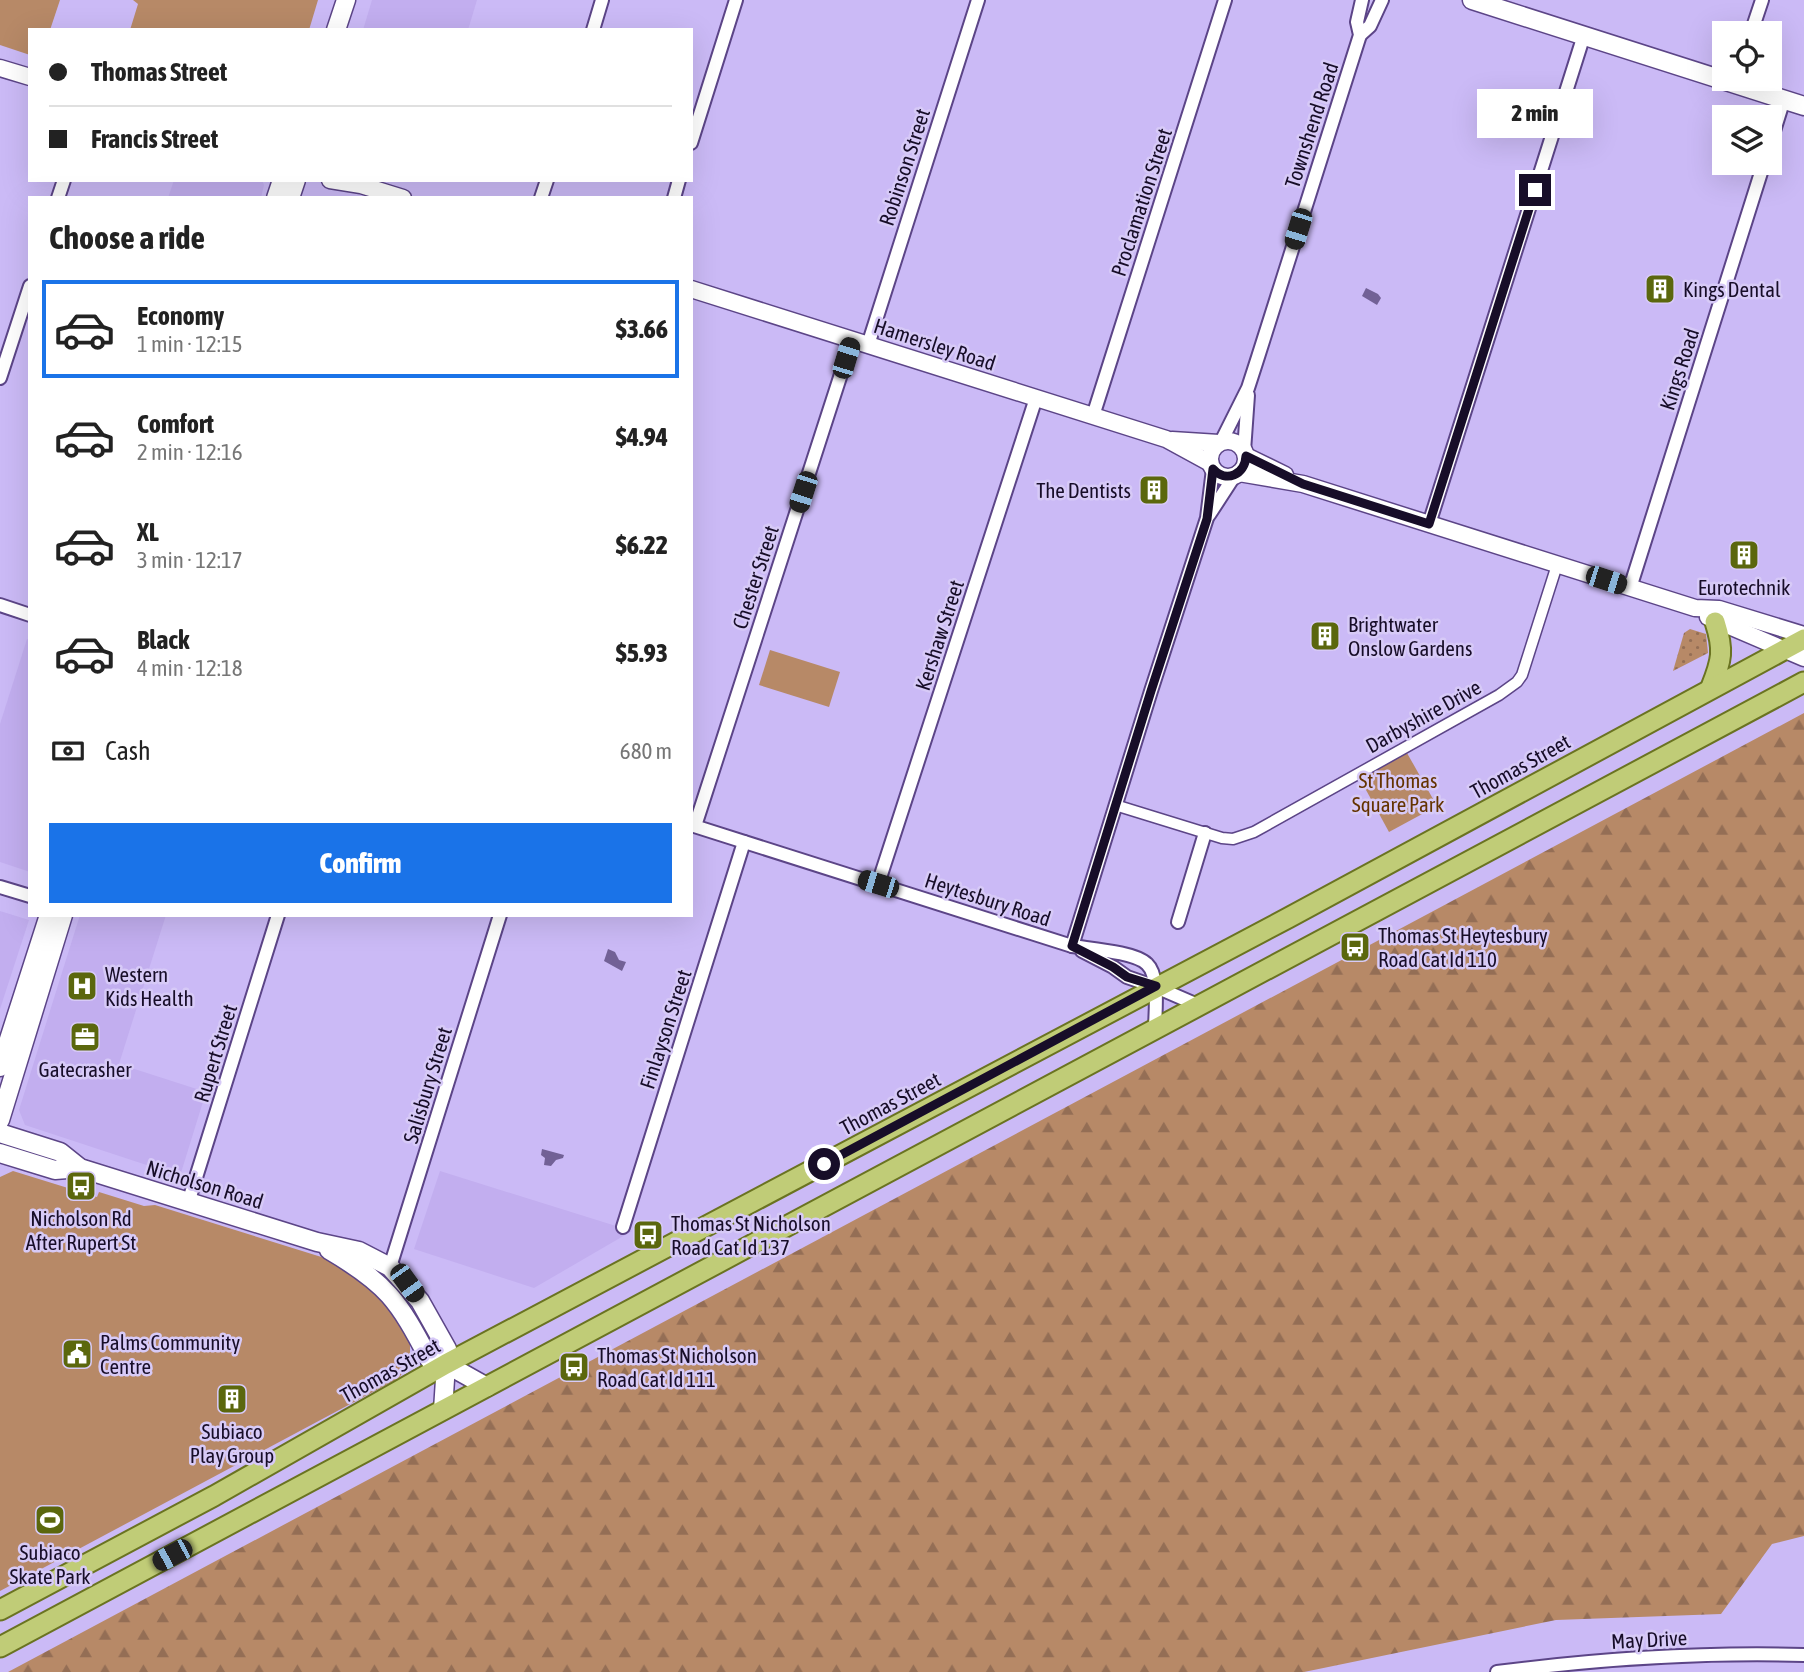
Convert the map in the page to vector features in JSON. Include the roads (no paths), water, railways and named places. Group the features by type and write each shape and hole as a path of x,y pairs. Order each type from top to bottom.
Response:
{"main road":[{"path":"337,28 346,0"},
{"path":"1472,0 1712,74"},
{"path":"1763,91 1804,106"},
{"path":"1711,687 1722,661 1721,639 1715,622"},
{"name":"Thomas Street","path":"0,1610 214,1496 446,1364 1299,912 1804,637"},
{"path":"0,1647 1804,682"},
{"path":"0,1067 48,917"},
{"path":"0,1120 62,917"},
{"name":"Nicholson Road","path":"0,1133 60,1152 80,1168 317,1242 359,1251 390,1267 407,1283 447,1349 443,1410"},
{"name":"Nicholson Road","path":"0,1153 55,1170 80,1168"},
{"name":"Nicholson Road","path":"317,1242 360,1268 386,1288 403,1310 429,1359 446,1364 487,1387"}],"street":[{"path":"594,28 602,0"},
{"path":"693,137 736,0"},
{"name":"Robinson Street","path":"860,342 978,0"},
{"name":"Proclamation Street","path":"1093,416 1225,0"},
{"name":"Townshend Road","path":"1360,35 1357,22 1362,0"},
{"name":"Townshend Road","path":"1220,442 1248,388 1360,35 1370,26 1382,0"},
{"path":"1755,21 1762,0"},
{"path":"1429,524 1584,36"},
{"path":"0,68 28,76"},
{"path":"1782,105 1784,99"},
{"name":"Kings Road","path":"1630,588 1760,175"},
{"path":"358,183 397,196"},
{"name":"Hamersley Road","path":"693,290 1166,439 1211,466"},
{"path":"0,378 4,354 28,291"},
{"name":"Chester Street","path":"693,826 860,342"},
{"name":"Townshend Road","path":"1245,454 1248,388"},
{"name":"Kershaw Street","path":"878,884 1036,398"},
{"name":"Hamersley Road","path":"1166,439 1220,442"},
{"path":"1072,946 1207,519 1211,452 1220,442 1237,443 1245,454 1303,484"},
{"path":"1207,519 1245,463 1245,454"},
{"path":"1211,466 1223,476 1237,474 1303,484 1695,608 1719,610 1804,637"},
{"name":"Darbyshire Drive","path":"1115,805 1233,839 1254,832 1510,688 1522,675 1557,565"},
{"path":"0,605 28,614"},
{"path":"1695,608 1715,622 1804,658"},
{"name":"Heytesbury Road","path":"693,826 1072,946 1127,977 1156,986 1200,1006"},
{"path":"1178,922 1205,833"},
{"name":"Finlayson Street","path":"623,1227 744,842"},
{"path":"0,887 28,895"},
{"name":"Rupert Street","path":"188,1203 277,917"},
{"name":"Salisbury Street","path":"390,1267 499,917"},
{"name":"Heytesbury Road","path":"1072,946 1121,953 1144,962 1149,965 1156,986"},
{"path":"1155,1029 1156,986"},
{"name":"May Drive","path":"1497,1672 1576,1662 1750,1653 1804,1655"}],"place":[{"name":"Kings Dental","path":"1660,289"},
{"name":"The Dentists","path":"1154,490"},
{"name":"Eurotechnik","path":"1744,555"},
{"name":"Brightwater Onslow Gardens","path":"1325,636"},
{"name":"Thomas St Heytesbury Road Cat Id 110","path":"1355,947"},
{"name":"Western Kids Health","path":"82,986"},
{"name":"Gatecrasher","path":"85,1037"},
{"name":"Nicholson Rd After Rupert St","path":"81,1186"},
{"name":"Thomas St Nicholson Road Cat Id 137","path":"648,1235"},
{"name":"Palms Community Centre","path":"77,1354"},
{"name":"Thomas St Nicholson Road Cat Id 111","path":"574,1367"},
{"name":"Subiaco Play Group","path":"232,1399"},
{"name":"Subiaco Skate Park","path":"50,1520"}],"park label":[{"name":"St Thomas Square Park","path":"1398,792"}]}
